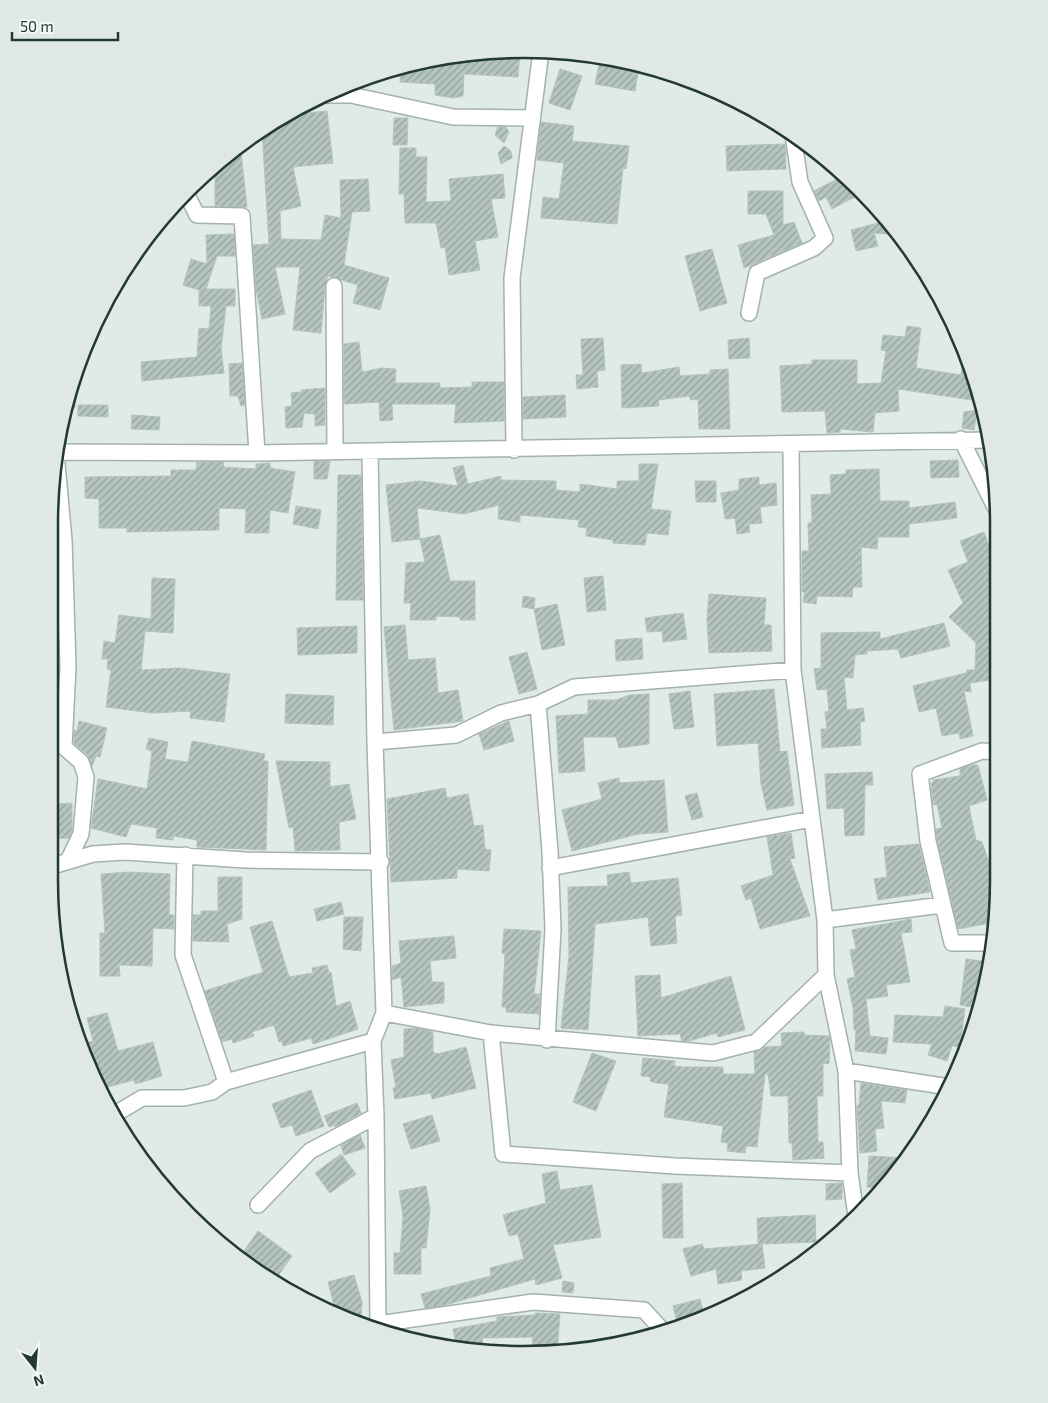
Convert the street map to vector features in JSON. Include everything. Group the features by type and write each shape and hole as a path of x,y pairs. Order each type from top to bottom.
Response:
{"street":[{"path":"514,450 512,278 540,58"},
{"path":"354,90 453,117 531,118"},
{"path":"749,313 757,273 814,248 825,238 800,182 794,144"},
{"path":"189,199 197,215 242,216 257,453"},
{"path":"334,286 335,452"},
{"path":"961,440 990,496"},
{"path":"63,452 370,452 983,440"},
{"path":"791,445 793,670 825,920 826,975 846,1071 850,1173 855,1208"},
{"path":"370,452 375,742 384,1013 373,1042 376,1116 378,1322"},
{"path":"59,484 64,540 68,666 64,747 81,762 86,777 81,834 68,862"},
{"path":"375,742 456,735 501,713 538,704 574,686 793,670"},
{"path":"538,704 553,929 547,1040"},
{"path":"986,943 952,943 928,841 920,774 982,750 990,751"},
{"path":"550,868 812,819"},
{"path":"58,865 93,854 125,852 255,860 380,862"},
{"path":"185,855 183,955 226,1082"},
{"path":"825,920 942,905"},
{"path":"384,1013 490,1033 547,1040 712,1053 756,1042 826,975"},
{"path":"490,1033 504,1154 676,1166 850,1173"},
{"path":"120,1111 142,1098 184,1098 212,1092 226,1082 373,1042"},
{"path":"846,1071 941,1087"},
{"path":"258,1205 310,1151 376,1116"},
{"path":"386,1325 533,1302 644,1310 658,1326"}],"building":[{"path":"493,58 519,58 518,77 464,74 463,96 454,98 435,95 435,84 400,82 400,74 433,66"},
{"path":"599,63 638,71 635,91 595,84"},
{"path":"560,69 582,76 570,110 549,103"},
{"path":"327,111 333,163 293,167 301,206 280,211 281,239 321,240 325,215 341,218 340,180 368,179 370,211 352,212 344,265 389,278 380,310 353,303 358,285 328,276 325,286 321,333 293,330 300,267 275,267 285,314 262,319 256,289 253,245 269,244 262,138 304,113"},
{"path":"394,118 408,118 407,145 393,145"},
{"path":"541,122 574,126 572,141 629,146 626,169 623,168 617,224 541,218 543,197 559,199 564,163 537,160"},
{"path":"498,127 506,127 509,132 504,143 495,135"},
{"path":"785,144 786,169 727,171 726,146"},
{"path":"504,146 511,151 512,158 501,164 498,153"},
{"path":"400,148 416,148 416,157 427,157 426,202 451,201 449,179 503,174 505,198 491,199 498,237 475,241 480,270 449,275 445,247 441,248 436,223 405,223 404,194 399,194"},
{"path":"241,153 247,207 215,206 215,174"},
{"path":"838,179 856,196 832,209 826,197 819,201 814,191"},
{"path":"748,191 783,191 783,225 794,222 802,243 744,268 738,245 774,235 766,214 748,214"},
{"path":"878,220 889,234 874,233 878,246 856,251 851,230 878,223"},
{"path":"234,234 235,256 217,256 206,289 235,289 235,306 226,306 221,349 224,373 142,381 141,362 197,357 199,328 209,329 211,306 199,306 199,290 183,285 191,259 207,264 206,235"},
{"path":"712,249 727,303 700,311 685,256"},
{"path":"907,326 921,328 916,368 961,375 963,365 974,400 898,389 899,411 875,413 873,432 840,429 840,432 827,433 825,411 782,412 780,366 812,364 812,360 857,360 857,384 881,383 886,351 881,350 883,335 905,337"},
{"path":"603,338 605,370 597,371 598,387 577,389 576,375 583,375 581,339"},
{"path":"749,338 750,358 729,359 728,340"},
{"path":"359,342 362,372 382,368 396,369 395,383 440,383 440,388 472,387 472,382 504,382 504,421 454,423 456,404 392,404 393,420 380,421 379,402 344,404 344,344"},
{"path":"242,363 245,405 241,406 238,396 230,396 229,364"},
{"path":"641,364 642,373 679,367 680,376 710,374 710,370 728,369 730,429 699,429 698,399 690,400 690,396 658,400 659,406 622,408 621,365"},
{"path":"325,388 325,425 315,426 315,414 304,413 302,427 286,428 285,407 292,406 291,393 302,392 301,390"},
{"path":"75,395 75,408 72,408"},
{"path":"565,395 566,417 523,419 523,397"},
{"path":"78,405 108,405 108,417 78,416"},
{"path":"977,410 974,430 962,428 964,412"},
{"path":"132,415 160,417 159,430 131,429"},
{"path":"958,460 959,477 931,478 930,461"},
{"path":"314,461 330,461 327,479 314,479"},
{"path":"197,462 224,462 223,467 256,469 256,464 270,463 270,468 295,472 288,513 270,510 269,533 245,533 246,509 219,508 219,530 127,532 127,528 99,528 99,499 85,498 85,477 171,476 171,470 196,470"},
{"path":"639,464 658,464 651,509 671,511 668,535 647,533 645,545 613,543 613,540 586,536 587,528 578,527 579,520 520,515 520,522 498,519 499,505 464,514 417,508 420,539 392,542 386,485 420,481 458,486 453,468 463,465 468,484 501,476 501,480 556,481 556,490 580,492 580,484 617,489 617,481 639,481"},
{"path":"879,469 880,501 909,501 909,508 955,502 957,518 909,524 909,537 878,537 877,549 861,547 862,587 853,587 852,597 817,596 816,604 803,602 805,592 802,592 802,551 809,551 808,523 812,523 811,495 831,494 830,475 846,474 846,470"},
{"path":"338,475 361,475 363,600 336,600"},
{"path":"759,477 759,485 776,483 777,505 760,507 762,523 749,524 750,532 737,534 735,518 725,519 721,493 739,490 739,479"},
{"path":"695,481 716,481 716,502 696,502"},
{"path":"296,506 321,510 318,529 293,524"},
{"path":"984,532 990,548 990,680 970,683 971,692 964,691 973,736 960,739 959,733 942,736 936,708 919,712 913,686 966,673 967,670 975,670 976,643 949,617 963,603 948,570 968,562 960,541"},
{"path":"440,535 450,581 475,581 475,620 460,620 460,617 436,616 436,620 410,620 411,603 404,603 406,563 425,562 420,539"},
{"path":"603,576 606,610 587,612 584,578"},
{"path":"152,578 175,579 173,633 145,631 141,670 179,668 230,674 224,722 190,718 191,711 152,713 106,707 111,670 107,669 108,659 102,659 104,641 115,643 119,615 151,619"},
{"path":"709,594 766,598 764,625 771,625 772,651 709,653 707,619"},
{"path":"523,596 535,598 534,609 522,607"},
{"path":"557,604 565,645 542,650 534,609"},
{"path":"683,613 687,639 663,642 662,631 647,632 645,618"},
{"path":"944,623 950,646 901,658 898,649 867,651 867,654 855,655 853,678 844,677 847,710 863,708 865,721 860,722 861,745 822,748 821,729 827,729 825,712 829,711 827,689 817,690 814,669 821,668 821,633 880,632 880,639"},
{"path":"405,625 408,660 435,658 438,693 458,690 463,721 394,730 384,627"},
{"path":"357,626 357,653 298,655 297,628"},
{"path":"642,638 643,659 616,661 615,640"},
{"path":"527,652 537,689 519,694 509,657"},
{"path":"774,689 780,752 787,751 794,805 767,810 761,784 758,743 717,746 714,694"},
{"path":"690,691 694,727 674,729 669,694"},
{"path":"286,694 334,696 333,725 285,723"},
{"path":"649,694 649,744 619,748 616,737 583,737 585,771 559,773 556,716 588,714 588,700 616,700 630,695"},
{"path":"79,721 107,728 100,757 96,756 92,766 88,755 74,743 74,730 77,731"},
{"path":"509,721 514,741 484,750 479,734"},
{"path":"149,738 168,742 165,759 188,762 192,741 265,754 263,761 268,761 266,850 197,847 197,840 173,836 173,840 156,838 157,828 131,824 126,837 91,828 98,779 147,789 152,751 146,749"},
{"path":"276,761 330,762 330,787 349,784 356,819 339,822 340,850 295,851 293,827 289,828"},
{"path":"970,765 978,765 987,800 969,806 976,840 982,842 990,866 990,910 989,923 958,929 937,839 936,829 942,828 937,804 933,805 931,783 933,783 933,780 960,776 960,769"},
{"path":"872,772 873,785 865,785 864,835 845,836 844,808 827,809 825,774"},
{"path":"619,778 620,783 664,780 668,832 638,834 572,851 562,810 602,799 598,783"},
{"path":"445,788 447,798 468,794 474,826 483,825 485,849 491,850 489,871 457,869 457,878 391,882 387,799"},
{"path":"697,793 703,817 692,820 685,796"},
{"path":"72,803 72,831 69,838 58,839 58,804"},
{"path":"791,833 795,858 790,859 810,916 760,929 751,898 746,900 741,886 773,875 767,837"},
{"path":"919,844 930,892 878,900 874,879 887,877 884,847"},
{"path":"129,872 170,874 169,915 174,915 174,929 153,928 152,966 119,965 120,976 100,976 100,933 105,933 101,874"},
{"path":"629,872 631,883 678,878 682,915 675,916 677,943 651,946 648,917 595,924 588,1030 561,1028 569,956 568,887 608,886 607,875"},
{"path":"218,877 242,877 242,919 227,924 229,942 193,941 193,915 201,915 201,911 218,911"},
{"path":"341,902 344,914 317,921 314,909"},
{"path":"344,917 363,917 361,951 343,949"},
{"path":"911,919 912,932 901,933 910,982 886,985 888,996 866,999 870,1036 888,1038 886,1054 855,1051 856,1030 854,1030 853,1008 847,979 855,977 850,950 856,949 852,930"},
{"path":"272,921 289,977 313,973 312,968 327,965 329,973 331,972 336,1006 350,1001 358,1029 313,1044 311,1038 283,1046 282,1041 279,1042 274,1025 252,1032 254,1036 233,1043 232,1039 222,1042 205,991 263,972 250,927"},
{"path":"504,929 541,931 534,994 540,994 539,1014 506,1012 506,1007 502,1007 505,954 502,953"},
{"path":"454,936 456,958 430,961 432,982 444,982 444,1003 404,1007 401,977 392,980 392,966 401,963 399,941"},
{"path":"966,959 983,961 973,1007 960,1005"},
{"path":"660,975 661,998 731,976 745,1030 718,1037 717,1033 689,1041 682,1041 680,1034 638,1036 635,976"},
{"path":"945,1006 965,1009 960,1044 959,1047 952,1046 947,1061 928,1055 932,1044 893,1042 895,1015 943,1017"},
{"path":"107,1013 118,1051 153,1042 162,1076 135,1084 134,1080 107,1087 87,1042 93,1041 87,1018"},
{"path":"416,1028 433,1032 433,1052 437,1054 466,1047 476,1088 432,1099 431,1093 395,1099 393,1088 396,1088 391,1060 404,1057 404,1029"},
{"path":"804,1032 804,1035 829,1036 830,1040 829,1064 823,1063 823,1096 817,1096 818,1142 823,1142 824,1158 793,1160 792,1143 789,1143 788,1096 771,1096 768,1074 765,1074 757,1147 746,1146 745,1153 727,1151 728,1143 721,1142 723,1126 664,1117 669,1084 650,1081 651,1077 641,1076 643,1058 675,1061 674,1066 723,1067 723,1074 755,1074 754,1052 764,1047 782,1046 781,1033"},
{"path":"592,1053 616,1061 596,1111 573,1102"},
{"path":"861,1083 907,1090 905,1103 881,1101 884,1128 875,1129 877,1151 860,1153 857,1106 859,1105"},
{"path":"311,1090 324,1126 296,1136 292,1125 281,1128 272,1104"},
{"path":"357,1103 361,1113 335,1127 334,1125 329,1127 324,1116"},
{"path":"432,1115 440,1141 411,1149 403,1124"},
{"path":"360,1135 365,1148 344,1155 341,1145"},
{"path":"341,1154 356,1174 330,1193 315,1173"},
{"path":"869,1156 898,1158 875,1187 867,1187"},
{"path":"557,1171 560,1190 592,1185 601,1237 553,1245 562,1278 536,1285 535,1279 445,1305 425,1308 421,1294 491,1276 490,1268 524,1259 518,1234 509,1236 503,1215 546,1203 542,1174"},
{"path":"682,1183 683,1238 663,1238 662,1184"},
{"path":"842,1183 842,1199 826,1200 826,1184"},
{"path":"426,1186 430,1209 426,1248 421,1248 421,1274 394,1274 394,1253 400,1253 403,1216 399,1191"},
{"path":"815,1215 816,1242 758,1244 757,1218"},
{"path":"258,1231 292,1256 278,1275 244,1251"},
{"path":"702,1244 704,1249 762,1244 765,1268 741,1271 742,1280 718,1284 716,1269 691,1276 683,1249"},
{"path":"354,1275 362,1302 361,1316 334,1305 328,1282"},
{"path":"563,1281 574,1283 573,1293 562,1292"},
{"path":"700,1299 703,1310 677,1320 673,1306"},
{"path":"535,1313 560,1314 558,1345 532,1346 533,1337 482,1338 483,1344 456,1341 453,1329 497,1321 497,1317 535,1315"}]}
